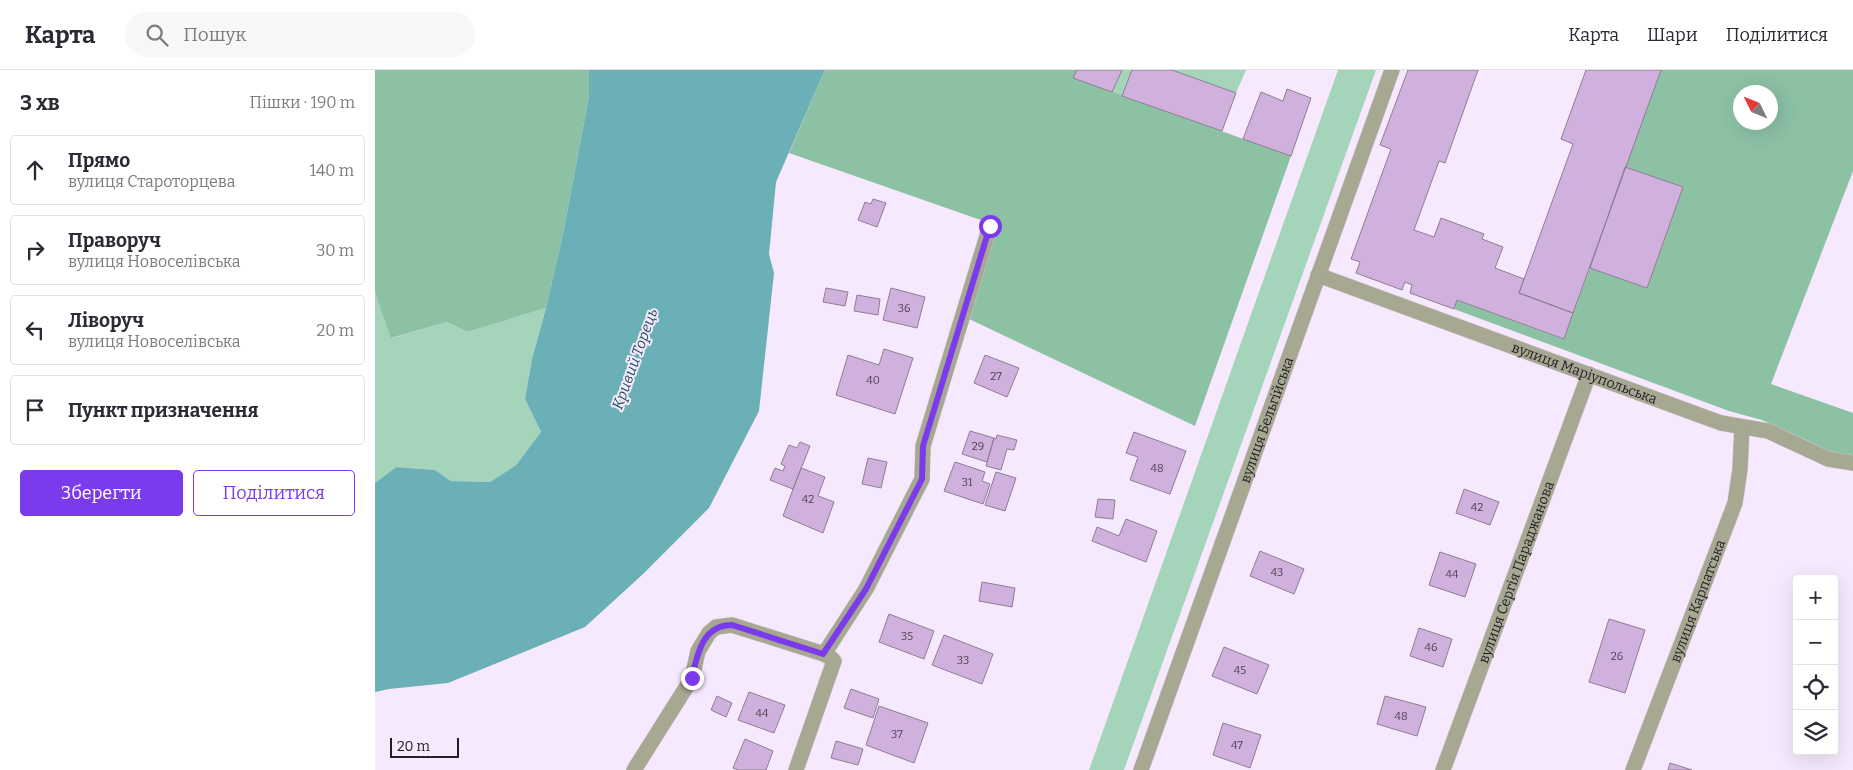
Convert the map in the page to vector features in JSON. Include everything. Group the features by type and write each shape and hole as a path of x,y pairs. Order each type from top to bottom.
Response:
{"street":[{"name":"вулиця Бельгійська","path":"1141,770 1392,70"},
{"path":"796,770 829,658 922,479 923,446 990,226"},
{"name":"вулиця Маріупольська","path":"1318,275 1721,423 1768,431 1828,459 1853,463"},
{"name":"вулиця Сергія Параджанова","path":"1443,770 1589,374"},
{"name":"вулиця Карпатська","path":"1633,770 1735,502 1740,469 1742,427"},
{"path":"634,770 692,678 698,651 709,633 716,627 732,625 829,658"}],"shaded area":[{"path":"375,70 589,70 589,96 563,234 546,308 467,332 447,322 391,338 375,293"},
{"path":"825,70 1077,70 1074,78 1291,156 1195,426 967,318 995,225 789,153"},
{"path":"1122,70 1132,70 1122,96 1112,92"},
{"path":"1172,70 1246,70 1236,93"},
{"path":"1338,70 1376,70 1124,770 1089,770"},
{"path":"1661,70 1853,70 1853,171 1771,384 1853,413 1853,457 1837,455 1762,420 1729,411 1454,309 1457,300 1563,339 1590,268 1647,288 1683,187 1625,167"},
{"path":"375,293 392,338 447,322 467,332 546,308 532,359 525,399 541,432 516,465 490,482 451,481 435,470 396,467 375,483"}],"water":[{"name":"Кривий Торець","path":"589,70 825,70 776,182 769,254 774,273 759,411 709,508 642,575 585,627 448,683 375,692 375,483 396,467 435,470 451,481 490,482 516,465 541,432 525,399 532,359 563,234 589,96"}],"building":[{"path":"1077,70 1122,70 1112,92 1073,78"},
{"path":"1132,70 1172,70 1236,93 1222,131 1122,96"},
{"path":"1408,70 1478,70 1445,163 1439,161 1414,230 1434,237 1441,218 1484,234 1482,239 1503,247 1495,268 1524,279 1519,293 1573,313 1564,339 1457,300 1454,309 1410,293 1412,285 1405,282 1402,290 1356,273 1360,262 1351,259 1391,149 1380,145"},
{"path":"1586,70 1661,70 1573,313 1519,293 1573,144 1561,139"},
{"path":"1287,89 1311,98 1291,156 1243,139 1261,92 1283,101"},
{"path":"1625,167 1683,187 1647,288 1590,268"},
{"path":"873,199 886,203 877,227 858,220 865,202 871,204"},
{"path":"826,288 848,292 845,306 823,302"},
{"path":"891,288 925,297 917,328 883,320"},
{"path":"857,295 880,299 878,315 854,311"},
{"path":"884,349 913,358 895,414 836,395 848,355 879,365"},
{"path":"985,355 1019,368 1007,397 974,383"},
{"path":"970,431 994,438 987,462 962,454"},
{"path":"1134,432 1186,451 1170,494 1130,480 1138,457 1126,453"},
{"path":"997,435 1017,440 1014,450 1007,449 1001,470 986,466 994,438 996,439"},
{"path":"800,442 810,446 793,489 770,480 775,468 783,471 785,466 781,464 789,445 797,448"},
{"path":"868,458 887,462 881,488 862,484"},
{"path":"955,462 985,472 982,481 990,484 983,504 944,491"},
{"path":"801,468 825,477 818,496 834,502 823,533 783,516"},
{"path":"996,472 1016,478 1005,511 985,505"},
{"path":"1464,489 1499,502 1490,525 1456,513"},
{"path":"1098,499 1115,500 1113,519 1095,517"},
{"path":"1126,519 1157,531 1146,562 1092,541 1097,527 1119,536"},
{"path":"1260,551 1304,569 1294,594 1250,576"},
{"path":"1440,552 1476,564 1465,597 1429,585"},
{"path":"982,582 1015,588 1012,607 979,601"},
{"path":"889,614 934,631 924,659 879,642"},
{"path":"1609,619 1645,630 1625,693 1589,682"},
{"path":"1419,628 1452,639 1443,667 1410,656"},
{"path":"944,635 993,654 982,684 932,665"},
{"path":"1224,647 1269,665 1257,694 1212,676"},
{"path":"851,689 879,699 873,718 844,708"},
{"path":"749,692 785,705 774,733 738,720"},
{"path":"717,696 732,703 726,717 711,710"},
{"path":"1385,696 1426,707 1417,736 1377,724"},
{"path":"879,706 928,723 914,763 866,745"},
{"path":"1223,723 1261,735 1250,768 1213,755"},
{"path":"745,739 773,751 766,770 738,770 733,768"},
{"path":"836,741 863,749 858,765 831,758"},
{"path":"1670,763 1692,770 1668,770"}],"route":[{"path":"692,678 698,651 709,633 722,625 732,625 823,654 866,589 922,479 923,446 990,226"}]}
